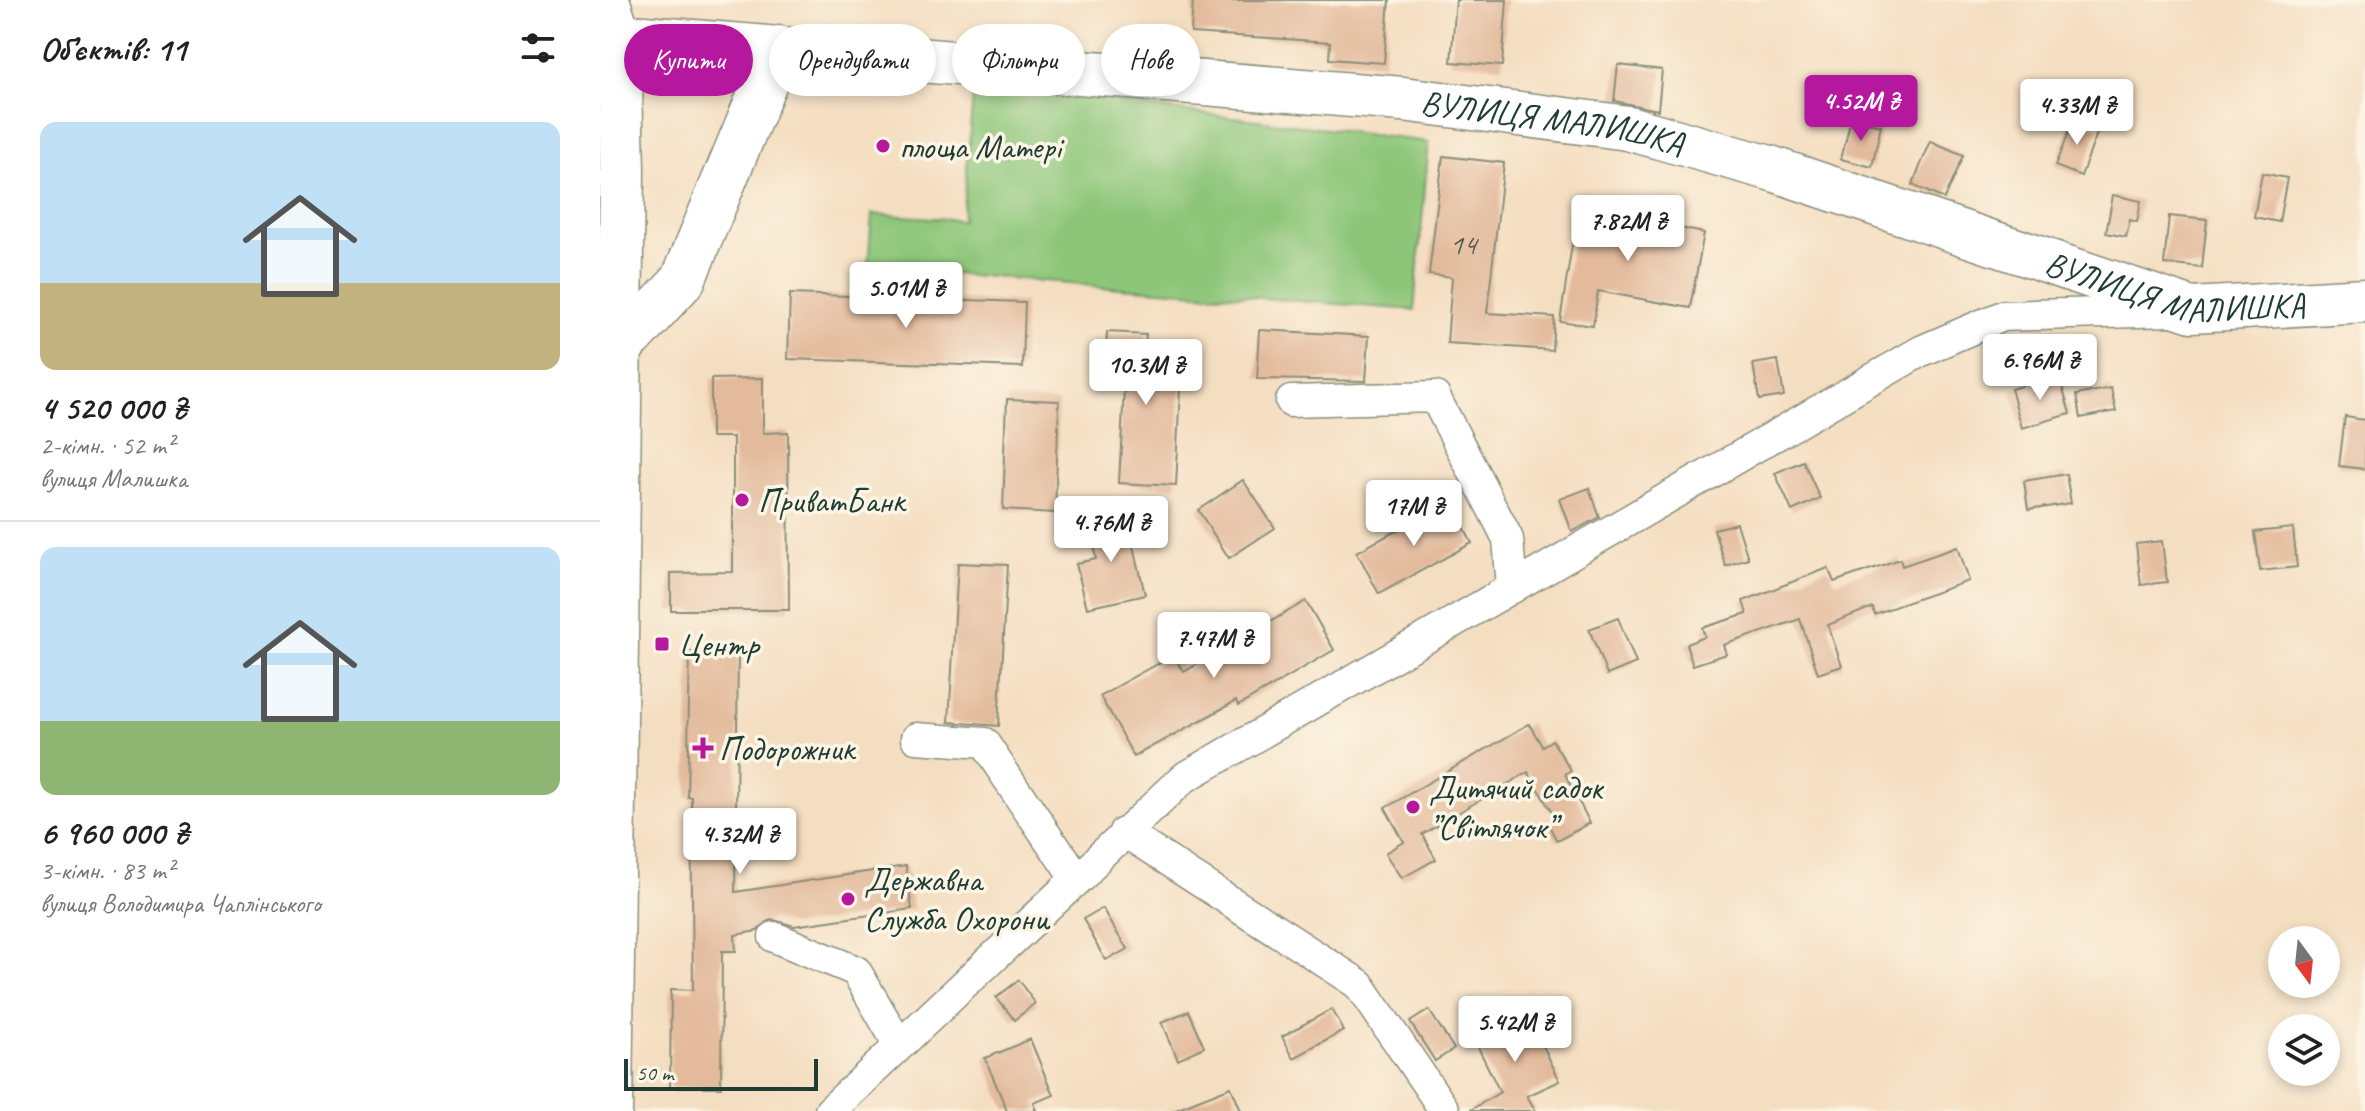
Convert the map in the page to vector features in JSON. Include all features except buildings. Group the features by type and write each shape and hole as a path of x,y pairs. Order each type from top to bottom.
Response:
{"main road":[{"name":"ВУЛИЦЯ МАЛИШКА","path":"613,18 769,46"},
{"path":"610,1111 620,348 613,18"},
{"name":"ВУЛИЦЯ МАЛИШКА","path":"936,61 1403,99 1628,128 1773,169 2192,310 2365,300"},
{"path":"620,348 683,280 769,72"}],"street":[{"path":"830,1111 1123,832 1184,778 1921,351 2002,316 2192,310"},
{"path":"1291,401 1435,397 1508,539 1512,588"},
{"path":"916,738 984,743 1075,878"},
{"path":"1123,832 1359,984 1445,1111"},
{"path":"774,937 856,971 899,1045"}],"green space":[{"path":"973,96 1068,96 1429,142 1414,310 868,267 872,214 962,220"}],"place":[{"name":"площа Матері","path":"883,146"},
{"name":"ПриватБанк","path":"742,500"},
{"name":"Центр","path":"662,644"},
{"name":"Подорожник","path":"703,748"},
{"name":"Дитячий садок ”Світлячок”","path":"1413,807"},
{"name":"Державна Служба Охорони","path":"848,899"}]}
